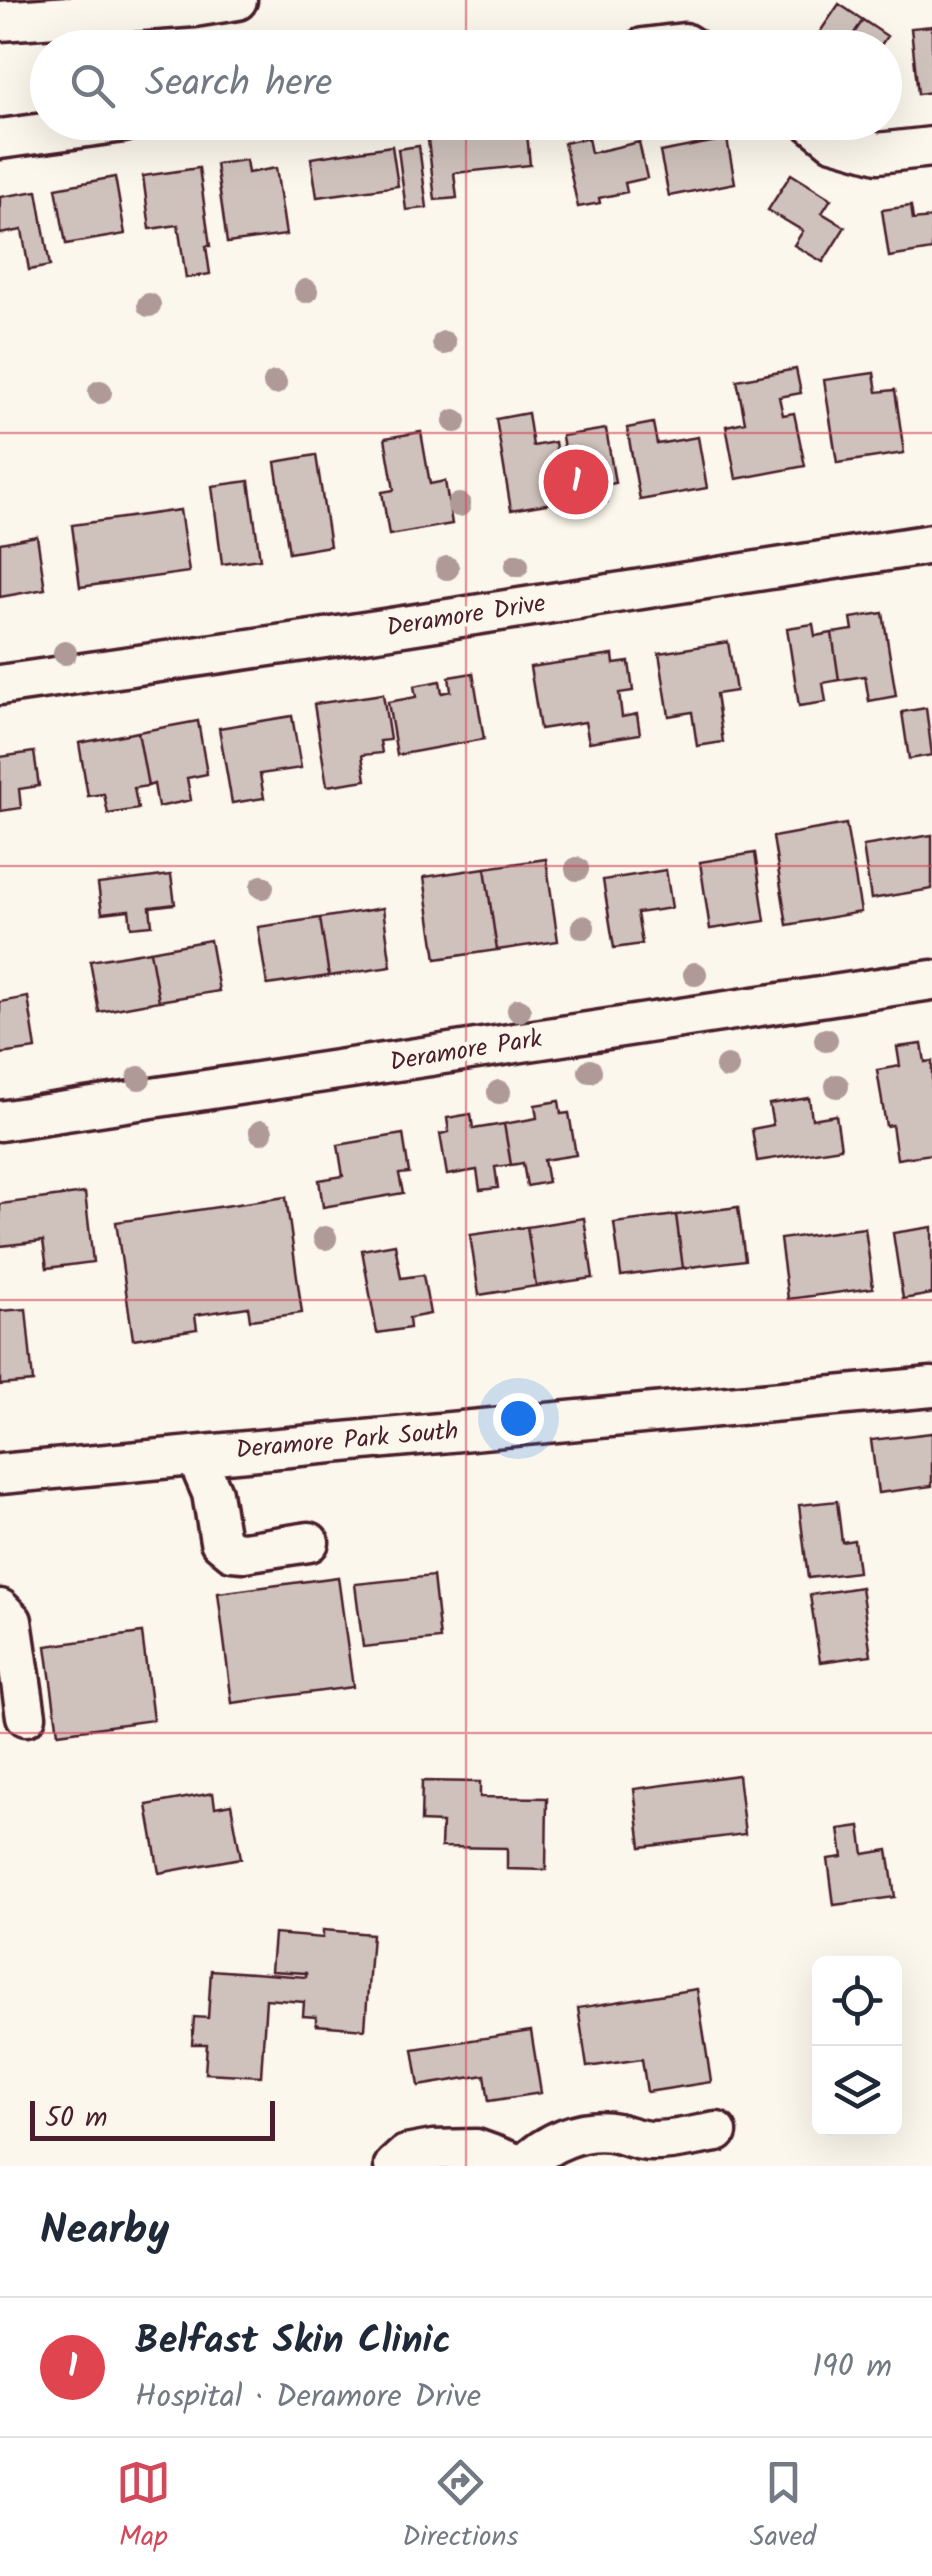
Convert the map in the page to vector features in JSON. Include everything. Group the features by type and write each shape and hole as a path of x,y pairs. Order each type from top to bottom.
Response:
{"street":[{"path":"0,21 237,0"},
{"path":"0,139 30,135"},
{"path":"833,140 878,153 932,148"},
{"name":"Deramore Drive","path":"0,685 932,544"},
{"name":"Deramore Park","path":"0,1121 932,980"},
{"name":"Deramore Park South","path":"0,1474 932,1387"},
{"path":"196,1456 212,1493 220,1541 232,1551 309,1542"},
{"path":"0,1609 12,1621 26,1716"},
{"path":"394,2166 406,2155 433,2150 476,2150 524,2166 555,2142 584,2133 612,2132 653,2142 717,2132"}],"building":[{"path":"839,4 863,20 856,30 821,30"},
{"path":"863,20 878,30 856,30"},
{"path":"932,26 932,92 918,94 911,28"},
{"path":"428,140 528,140 530,165 454,173 457,198 435,200"},
{"path":"588,140 591,153 639,142 647,178 625,183 627,192 578,207 564,143"},
{"path":"727,140 735,183 669,196 660,152"},
{"path":"392,146 398,186 317,197 311,158"},
{"path":"419,146 427,208 406,210 398,149"},
{"path":"246,160 248,173 276,168 286,235 227,243 216,164"},
{"path":"199,168 210,274 186,278 178,225 150,229 143,176"},
{"path":"791,174 831,199 822,213 845,227 823,262 794,245 803,231 768,210"},
{"path":"115,177 125,234 66,244 56,188"},
{"path":"37,191 50,266 29,270 22,230 0,234 0,197"},
{"path":"911,206 913,220 932,218 932,250 889,257 882,210"},
{"path":"796,369 801,393 779,397 783,415 794,413 805,466 736,479 726,426 745,422 737,380"},
{"path":"874,373 877,392 895,390 904,453 837,463 824,380"},
{"path":"528,413 533,446 555,442 564,501 511,510 496,419"},
{"path":"653,423 657,444 698,437 707,488 640,500 627,428"},
{"path":"606,429 615,483 605,485 607,502 573,507 562,436"},
{"path":"421,432 430,484 445,481 452,524 389,535 382,492 394,490 385,438"},
{"path":"316,455 330,546 289,553 275,462"},
{"path":"249,481 260,559 222,564 212,486"},
{"path":"180,510 189,572 80,587 72,525"},
{"path":"37,536 45,589 0,597 0,543"},
{"path":"883,613 896,696 869,701 865,676 839,680 832,633 853,630 851,618"},
{"path":"813,624 815,636 832,633 839,680 823,683 826,702 799,706 787,628"},
{"path":"728,642 736,691 716,694 723,742 697,746 692,712 669,716 659,653"},
{"path":"613,655 614,664 629,662 633,691 619,693 622,717 637,714 640,734 589,742 585,722 540,729 530,667"},
{"path":"473,673 484,739 397,755 388,702 416,697 414,686 440,681 442,693 451,691 449,677"},
{"path":"383,694 390,740 380,741 382,753 362,755 366,780 327,786 314,704"},
{"path":"926,708 932,755 909,759 902,712"},
{"path":"292,716 301,768 260,774 264,798 232,803 219,728"},
{"path":"198,721 207,774 187,778 191,800 158,807 154,784 148,786 138,732"},
{"path":"138,732 148,786 134,788 138,809 108,814 104,794 88,796 79,743"},
{"path":"34,752 39,786 19,789 21,808 0,811 0,757"},
{"path":"846,824 861,912 787,925 773,837"},
{"path":"932,835 932,889 871,899 863,846"},
{"path":"755,853 765,921 710,929 700,862"},
{"path":"546,859 558,941 497,950 485,868"},
{"path":"485,868 497,950 436,959 424,877"},
{"path":"666,870 672,908 637,913 642,944 614,948 603,880"},
{"path":"171,875 175,904 150,907 152,925 131,927 129,910 102,913 98,884"},
{"path":"383,908 391,967 329,976 320,918"},
{"path":"320,918 329,976 267,985 258,927"},
{"path":"210,940 219,991 159,1001 150,951"},
{"path":"150,951 159,1001 99,1012 90,961"},
{"path":"28,997 36,1049 0,1054 0,1002"},
{"path":"922,1044 925,1062 932,1061 932,1154 897,1159 892,1125 886,1126 877,1070 900,1066 897,1047"},
{"path":"809,1098 812,1119 836,1115 841,1148 757,1161 752,1129 773,1125 769,1104"},
{"path":"559,1101 561,1114 569,1113 576,1155 544,1160 548,1182 527,1186 523,1163 511,1165 504,1124 537,1118 535,1105"},
{"path":"471,1114 473,1129 504,1124 511,1165 495,1167 498,1188 480,1190 477,1170 447,1175 440,1134 449,1132 447,1118"},
{"path":"403,1134 409,1173 399,1174 403,1193 323,1207 319,1180 343,1176 338,1145"},
{"path":"85,1193 93,1262 47,1268 43,1241 0,1246 0,1204"},
{"path":"286,1197 302,1313 250,1320 248,1307 195,1315 197,1329 133,1339 116,1222"},
{"path":"738,1207 745,1260 683,1268 676,1215"},
{"path":"676,1215 683,1268 621,1276 614,1223"},
{"path":"584,1218 593,1278 536,1286 527,1227"},
{"path":"527,1227 536,1286 479,1295 470,1235"},
{"path":"932,1227 932,1294 903,1299 893,1233"},
{"path":"865,1228 873,1288 788,1299 780,1239"},
{"path":"395,1244 401,1278 423,1275 430,1314 409,1318 410,1328 377,1333 362,1250"},
{"path":"26,1309 33,1382 0,1385 0,1311"},
{"path":"932,1433 932,1486 878,1493 871,1440"},
{"path":"837,1501 842,1542 854,1540 858,1572 808,1578 799,1505"},
{"path":"433,1576 440,1639 363,1647 355,1584"},
{"path":"338,1577 353,1687 232,1703 218,1593"},
{"path":"861,1587 871,1655 820,1662 810,1595"},
{"path":"142,1633 153,1720 58,1733 46,1646"},
{"path":"738,1775 745,1834 641,1847 634,1789"},
{"path":"422,1781 480,1782 480,1797 547,1798 546,1870 507,1869 507,1848 441,1847 442,1823 421,1822"},
{"path":"213,1793 215,1807 231,1804 241,1858 159,1873 147,1805"},
{"path":"860,1826 864,1854 888,1850 895,1897 834,1905 828,1859 843,1857 839,1829"},
{"path":"323,1930 372,1934 365,2029 316,2025 316,2017 303,2016 304,2002 266,1999 261,2076 205,2073 207,2044 192,2044 194,2017 208,2018 211,1970 306,1977 306,1973 271,1971 274,1934 323,1938"},
{"path":"697,1989 711,2082 647,2092 642,2059 587,2067 578,2008"},
{"path":"531,2031 541,2093 489,2101 485,2075 419,2086 413,2049"}],"place":[{"name":"Belfast Skin Clinic","path":"576,482"}]}
